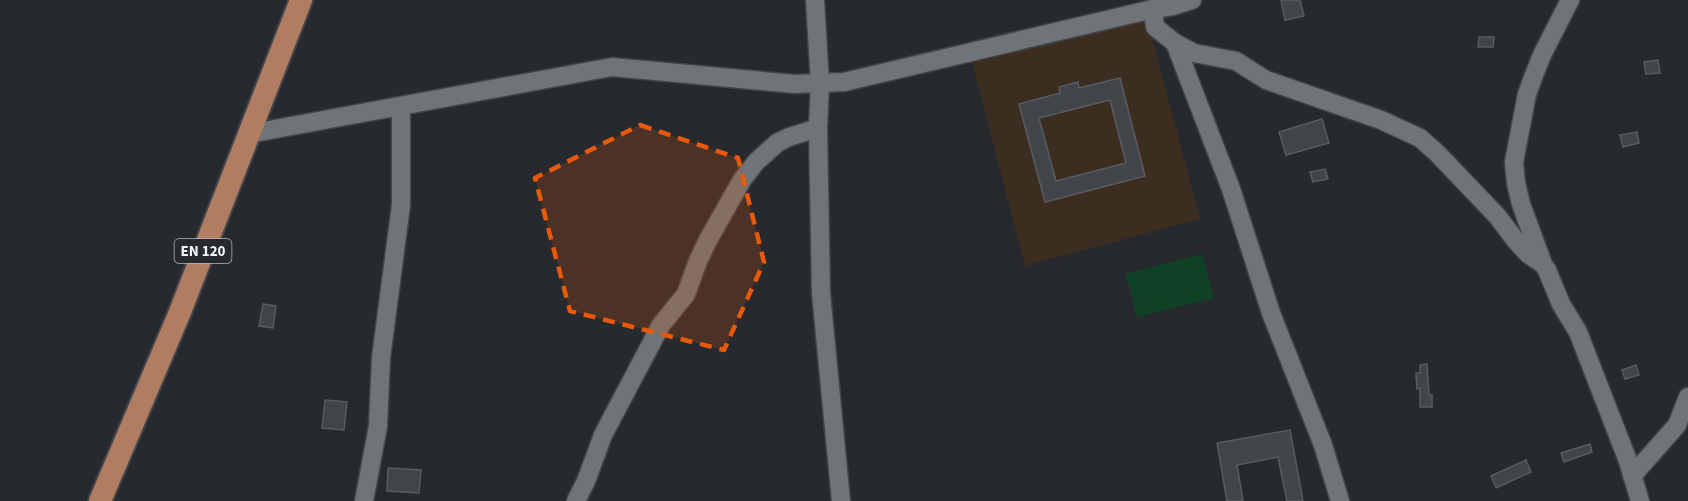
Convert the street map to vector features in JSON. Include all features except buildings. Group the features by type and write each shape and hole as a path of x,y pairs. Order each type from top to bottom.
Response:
{"main road":[{"name":"EN 120","path":"100,501 180,312 302,0"}],"street":[{"path":"815,0 820,84 818,129 821,293 841,501"},
{"path":"248,134 612,66 795,84 844,82 1192,0"},
{"path":"1570,0 1542,55 1527,94 1514,162 1516,183 1521,204 1543,264 1561,304 1578,332 1640,501"},
{"path":"1173,6 1173,41 1231,189 1271,313 1323,445 1340,501"},
{"path":"1153,9 1155,27 1194,53 1236,61 1266,80 1381,120 1419,138 1460,175 1528,254 1543,264"},
{"path":"364,501 378,426 381,358 401,205 400,106"},
{"path":"576,501 608,426 661,326 686,294 708,240 742,180 756,162 777,143 789,137 818,129"},
{"path":"1632,476 1677,425 1688,397"}],"highlighted area":[{"path":"640,125 738,158 764,262 724,350 570,311 535,178"}],"shaded area":[{"path":"1147,19 1200,219 1025,266 972,62"}],"green space":[{"path":"1202,254 1214,298 1137,317 1126,274"}]}
